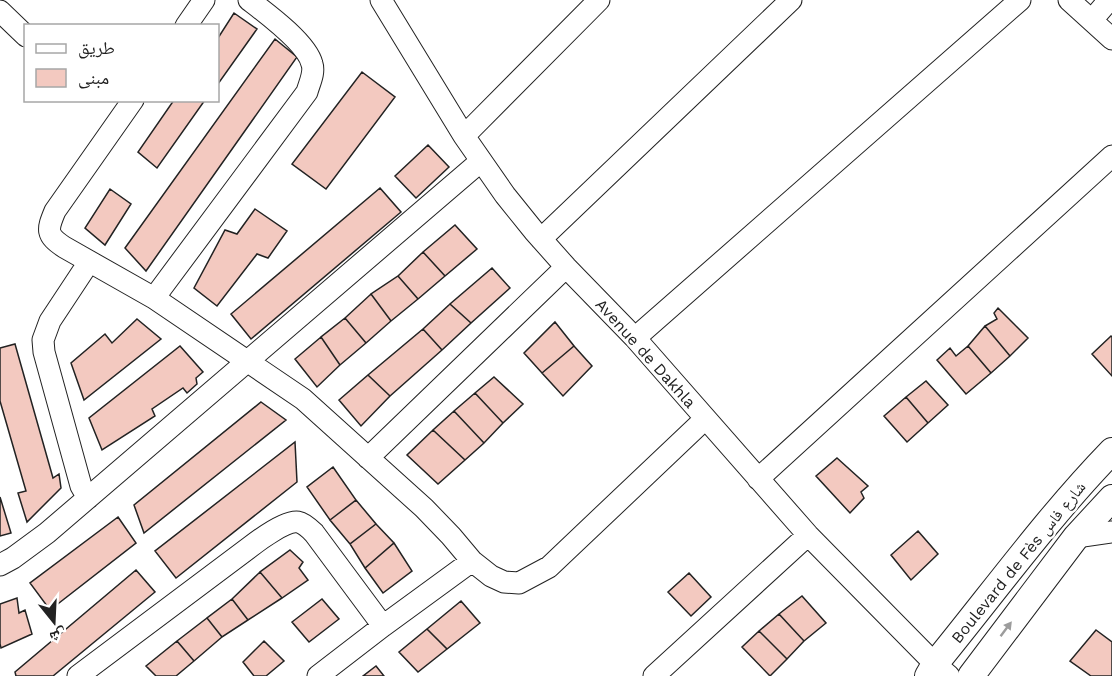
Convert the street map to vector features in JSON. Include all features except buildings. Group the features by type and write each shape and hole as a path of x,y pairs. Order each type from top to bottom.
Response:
{"main road":[{"name":"Boulevard de Fès شارع فاس","path":"937,672 1046,526 1090,473 1112,451"},
{"name":"Boulevard de Fès شارع فاس","path":"971,676 1076,537 1112,498"}],"street":[{"path":"187,24 204,0"},
{"path":"154,298 306,92 312,74 312,65 305,51 290,34 249,0"},
{"name":"Avenue de Dakhla","path":"381,0 481,162 541,239 635,338 808,535 937,672"},
{"path":"464,136 599,0"},
{"path":"541,239 791,0"},
{"path":"635,338 1020,0"},
{"path":"1069,0 1112,39"},
{"path":"1092,20 1109,0"},
{"path":"0,11 24,34"},
{"path":"132,102 55,212 49,226 50,234 56,242 154,298 303,399 424,508 472,561 491,576 504,582 519,583 549,567 705,419"},
{"path":"758,479 1112,156"},
{"path":"0,565 30,546 88,498 481,162"},
{"path":"88,498 81,486 44,352 43,340 50,321 89,262"},
{"path":"368,458 566,267"},
{"path":"78,676 249,547 273,530 293,522 298,522 314,533 383,626"},
{"path":"1076,537 1112,532"},
{"path":"654,676 808,535"},
{"path":"318,676 472,561"}]}
